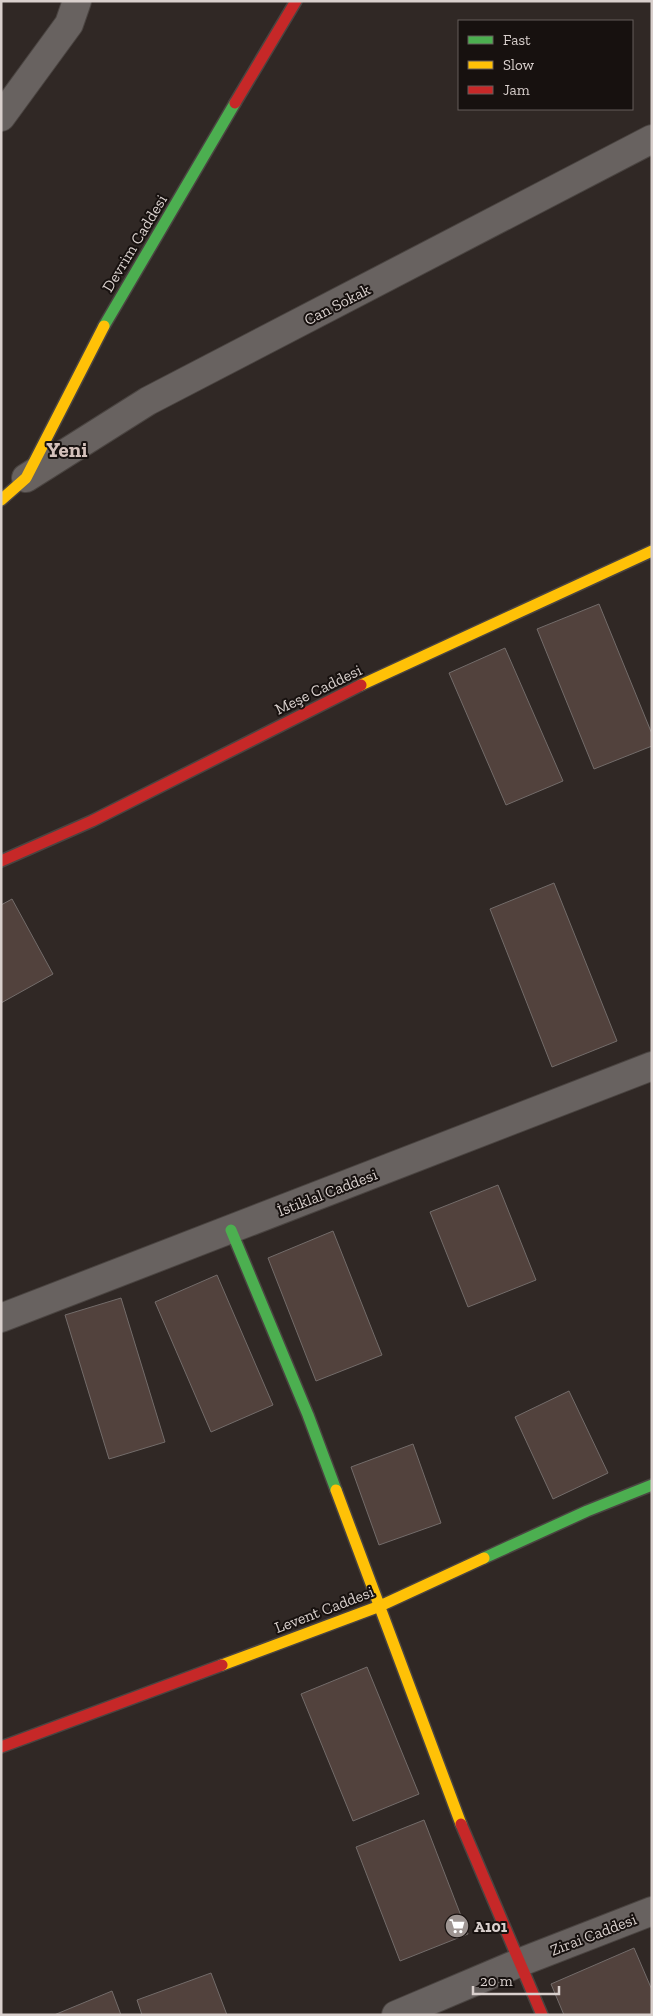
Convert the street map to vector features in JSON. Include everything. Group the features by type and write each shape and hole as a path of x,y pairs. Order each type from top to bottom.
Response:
{"street":[{"path":"1,117 69,24 77,1"},
{"name":"Devrim Caddesi","path":"1,500 26,478 111,312 296,1"},
{"name":"Can Sokak","path":"26,478 148,402 652,139"},
{"name":"Meşe Caddesi","path":"1,861 92,821 361,685 652,551"},
{"name":"İstiklal Caddesi","path":"1,1318 652,1066"},
{"path":"231,1230 308,1415 451,1801 542,2015"},
{"name":"Levent Caddesi","path":"1,1747 380,1606 578,1515 652,1485"},
{"name":"Zirai Caddesi","path":"396,2015 521,1962 652,1911"}],"building":[{"path":"599,604 652,734 652,746 594,769 537,629"},
{"path":"505,648 563,781 506,805 449,673"},
{"path":"554,883 617,1041 552,1067 490,909"},
{"path":"12,899 53,974 1,1003 1,905"},
{"path":"498,1185 536,1280 468,1307 430,1212"},
{"path":"333,1231 382,1355 316,1381 268,1258"},
{"path":"217,1275 273,1405 211,1432 155,1302"},
{"path":"121,1298 165,1442 109,1459 65,1315"},
{"path":"569,1391 608,1473 553,1499 515,1417"},
{"path":"413,1444 441,1523 379,1545 351,1467"},
{"path":"367,1667 419,1794 353,1821 301,1694"},
{"path":"424,1820 468,1934 400,1961 356,1847"},
{"path":"634,1948 652,1990 652,2015 564,2015 551,1984"},
{"path":"211,1973 227,2015 142,2015 137,2000"},
{"path":"112,1991 121,2015 54,2015"}],"traffic: fast":[{"path":"104,326 235,103"},
{"path":"231,1230 308,1415 336,1490"},
{"path":"484,1558 587,1511 652,1485"}],"traffic: slow":[{"path":"1,500 26,478 104,326"},
{"path":"361,685 652,551"},
{"path":"336,1490 461,1824"},
{"path":"222,1665 380,1606 484,1558"}],"traffic: jam":[{"path":"235,103 296,1"},
{"path":"1,861 92,821 361,685"},
{"path":"1,1747 222,1665"},
{"path":"461,1824 542,2015"}],"place":[{"name":"A101","path":"457,1926"}],"district":[{"name":"Yeni","path":"67,450"}]}
